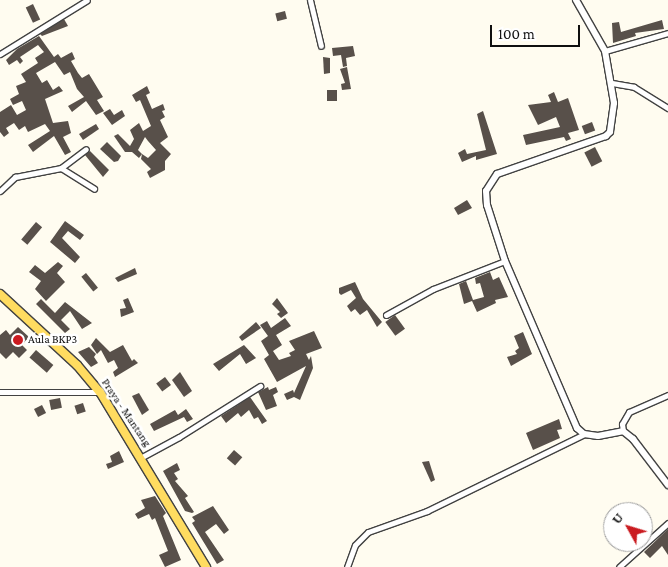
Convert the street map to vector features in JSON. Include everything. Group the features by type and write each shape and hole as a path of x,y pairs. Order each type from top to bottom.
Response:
{"main road":[{"name":"Praya - Mantang","path":"0,294 77,365 100,392 142,457 206,567"}],"street":[{"path":"0,54 37,28 87,0"},
{"path":"310,0 320,46"},
{"path":"576,0 605,51 612,83 614,118 606,136 526,162 492,180 486,191 487,205 505,261 571,418 584,434"},
{"path":"605,51 668,33"},
{"path":"612,83 634,87 668,108"},
{"path":"0,191 15,177 61,168 86,149"},
{"path":"61,168 94,188"},
{"path":"386,315 433,289 505,261"},
{"path":"142,457 179,437 260,386"},
{"path":"0,392 100,392"},
{"path":"668,395 629,412 622,424 623,431 633,439 668,485"},
{"path":"348,565 355,545 368,532 427,511 584,434 598,436 623,431"},
{"path":"619,567 668,523"}],"building":[{"path":"33,4 40,19 33,23 26,7"},
{"path":"285,11 287,19 277,21 275,13"},
{"path":"64,19 68,26 42,36 40,34"},
{"path":"662,20 664,29 635,33 636,36 613,43 612,23 619,22 621,32"},
{"path":"39,36 54,57 58,54 61,58 72,52 75,59 71,61 78,73 82,78 89,74 103,97 97,100 104,111 96,115 86,101 72,112 68,106 84,97 77,89 70,72 64,75 55,62 36,73 42,83 47,80 53,90 59,86 63,91 45,99 53,123 68,121 71,133 63,137 71,152 65,155 54,136 33,152 28,145 50,131 45,124 28,132 25,126 19,130 14,123 6,128 9,133 4,137 0,132 0,112 11,105 17,115 26,110 22,101 13,105 10,99 19,94 16,86 26,82 21,74 38,63 35,58 44,52 38,45 20,57 23,61 20,64 17,60 9,65 6,60 17,49"},
{"path":"353,46 355,56 346,58 347,66 343,67 341,55 333,56 332,48"},
{"path":"323,57 330,58 330,73 324,74"},
{"path":"347,67 351,89 342,90 341,84 345,83 340,69"},
{"path":"147,86 150,93 146,95 152,109 163,104 165,110 162,111 165,117 160,120 168,137 160,143 171,154 165,161 165,170 150,178 147,172 151,169 141,159 142,154 139,158 132,152 125,152 114,136 118,134 130,146 134,139 130,130 139,123 143,131 151,126 140,100 136,102 132,95","holes":["145,137 156,150 148,158 138,150"]},
{"path":"327,90 337,90 337,101 327,101"},
{"path":"554,92 558,102 568,98 579,130 568,133 571,139 566,141 564,137 526,145 523,135 560,127 556,117 538,125 528,105 551,102 548,95"},
{"path":"110,109 114,115 122,110 125,116 112,125 103,113"},
{"path":"483,111 497,154 476,160 476,156 462,162 458,153 465,149 467,154 486,150 477,114"},
{"path":"592,122 595,130 585,134 582,126"},
{"path":"96,124 99,129 83,140 79,134"},
{"path":"107,142 121,156 118,161 114,162 100,149"},
{"path":"595,147 602,161 592,167 584,152"},
{"path":"90,151 109,170 103,177 85,155"},
{"path":"467,200 472,208 458,215 454,208"},
{"path":"65,221 84,235 80,240 68,231 62,238 80,257 75,263 50,242"},
{"path":"36,222 42,227 27,245 21,240"},
{"path":"58,262 63,266 57,273 65,282 46,301 35,289 41,281 29,272 35,265 45,273"},
{"path":"135,268 137,274 118,282 115,278"},
{"path":"490,272 493,280 499,277 508,297 495,300 496,303 477,312 472,301 464,304 459,284 466,281 473,300 484,297 480,283 476,284 475,278"},
{"path":"86,273 98,288 93,292 81,277"},
{"path":"355,282 363,299 382,322 377,327 367,310 360,315 355,309 351,312 347,306 356,298 351,290 341,295 339,293 339,288"},
{"path":"128,298 134,312 121,317 120,309 126,308 123,300"},
{"path":"277,298 288,313 281,318 277,314 280,312 272,304"},
{"path":"41,299 55,313 65,302 92,323 82,329 70,311 61,320 70,329 65,333 36,304"},
{"path":"395,315 405,329 395,336 385,322"},
{"path":"285,318 291,326 276,335 282,345 273,351 279,360 291,356 289,353 295,350 289,341 314,331 322,348 306,354 309,360 311,356 313,368 300,400 294,397 287,400 284,394 293,390 294,393 306,366 277,382 264,359 269,355 261,341 268,336 260,325 267,321 271,328"},
{"path":"256,322 261,328 242,341 239,337"},
{"path":"18,327 29,337 22,345 27,350 19,358 13,352 6,359 0,353 0,335 6,330 10,335"},
{"path":"523,332 532,354 511,366 507,357 517,354 515,351 519,348 514,336"},
{"path":"96,338 110,352 123,345 132,361 134,359 138,363 115,377 113,372 118,368 114,360 108,363 101,350 97,354 91,345"},
{"path":"244,345 256,358 246,364 240,354 219,371 213,364"},
{"path":"89,347 96,354 94,357 98,363 91,367 78,352"},
{"path":"36,350 53,365 47,373 29,358"},
{"path":"180,372 192,391 184,397 172,380"},
{"path":"165,377 171,385 162,392 156,384"},
{"path":"268,387 269,390 276,387 278,392 273,395 277,406 266,410 258,392"},
{"path":"139,393 149,410 142,415 132,396"},
{"path":"250,397 267,421 262,424 258,417 254,419 249,410 241,417 238,413 226,423 221,416"},
{"path":"60,398 62,408 51,410 49,400"},
{"path":"83,403 86,412 77,414 74,406"},
{"path":"42,405 46,413 38,417 34,409"},
{"path":"186,409 193,419 187,422 184,417 154,431 150,424 175,410 178,415"},
{"path":"559,419 562,429 557,430 560,438 533,450 526,433"},
{"path":"234,450 242,457 235,466 227,458"},
{"path":"119,451 124,462 108,469 106,464 112,462 110,456"},
{"path":"429,461 435,480 431,482 422,462"},
{"path":"177,463 180,470 174,473 178,479 175,481 188,496 185,498 194,512 192,513 185,511 163,471"},
{"path":"155,496 166,513 163,516 181,560 165,567 159,555 168,551 155,518 152,520 149,514 138,519 135,514 145,508 141,500"},
{"path":"213,506 229,530 224,534 216,524 205,532 224,560 217,564 192,523 195,521 192,517"},
{"path":"668,529 668,555 662,546 650,558 644,552 653,552 653,543"}],"place":[{"name":"Aula BKP3","path":"18,340"}]}
